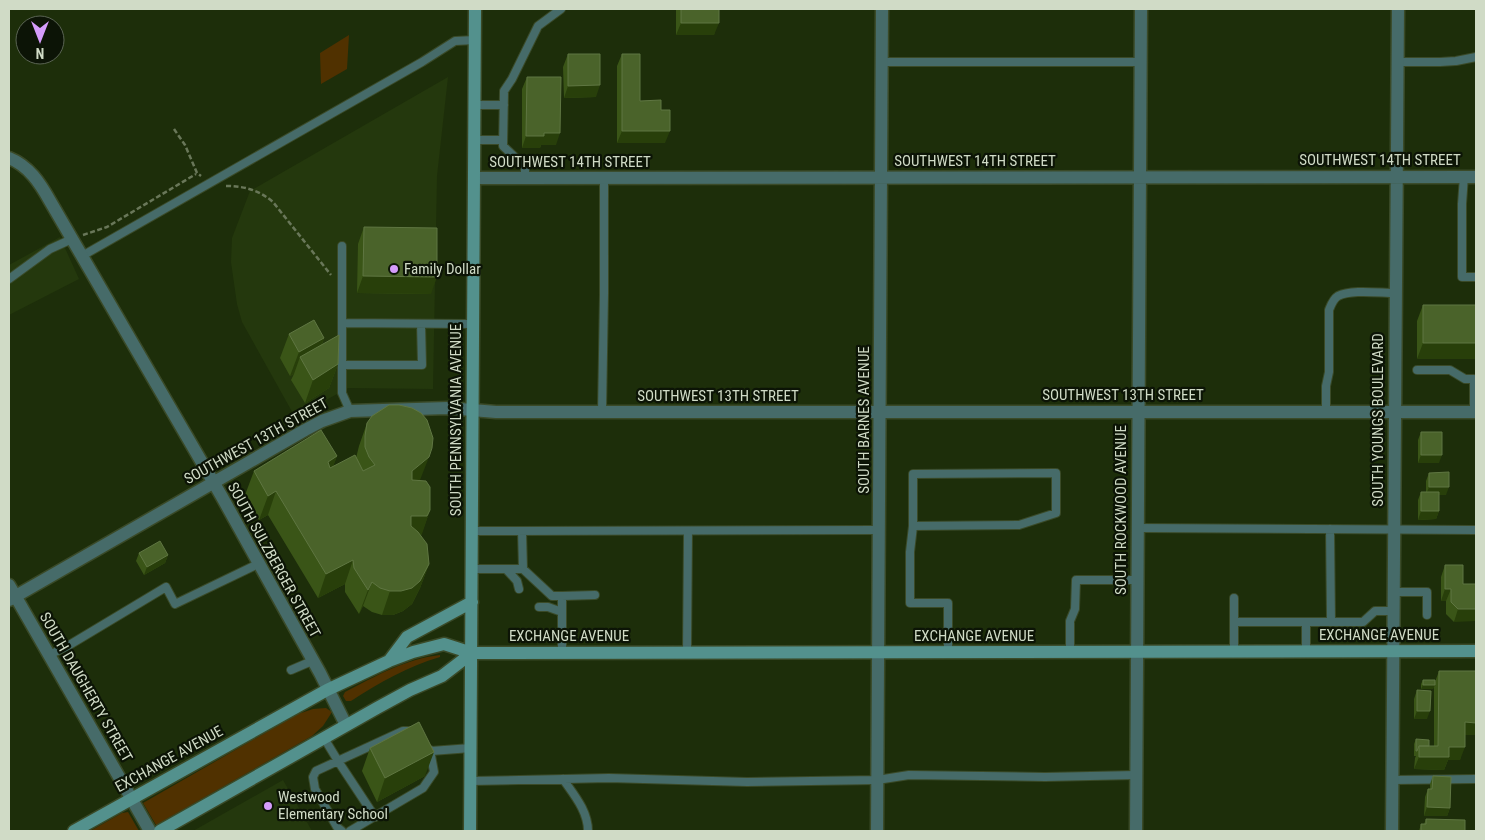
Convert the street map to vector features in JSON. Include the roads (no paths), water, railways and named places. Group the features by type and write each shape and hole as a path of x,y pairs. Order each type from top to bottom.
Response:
{"main road":[{"name":"SOUTH PENNSYLVANIA AVENUE","path":"470,831 475,9"},
{"path":"389,661 407,637 472,602"},
{"name":"EXCHANGE AVENUE","path":"74,831 328,690 389,661 413,652 444,644 472,653 1476,652"},
{"path":"160,831 346,725 410,690 442,676 472,653"}],"street":[{"name":"SOUTH BARNES AVENUE","path":"877,831 882,9"},
{"name":"SOUTH ROCKWOOD AVENUE","path":"1136,831 1141,9"},
{"name":"SOUTH YOUNGS BOULEVARD","path":"1392,831 1392,592 1398,9"},
{"path":"9,158 24,167 37,179 82,256"},
{"name":"SOUTHWEST 14TH STREET","path":"474,178 1470,177"},
{"name":"SOUTH SULZBERGER STREET","path":"82,256 212,483 222,496 320,673 346,725"},
{"name":"SOUTHWEST 13TH STREET","path":"12,598 322,421 350,411 448,408 496,412 1475,412"},
{"name":"SOUTH DAUGHERTY STREET","path":"9,584 12,598 49,655 150,831"}],"lane":[{"path":"525,178 525,161 519,161 503,146 504,91 512,79 538,26 561,9"},
{"path":"82,256 422,62 448,44 455,41 475,40"},
{"path":"1397,62 1456,61 1476,57"},
{"path":"882,62 1140,62"},
{"path":"475,105 504,105"},
{"path":"474,140 503,140"},
{"path":"1470,177 1462,204 1462,277 1476,277"},
{"path":"602,412 604,178"},
{"path":"9,279 50,249 72,239"},
{"path":"342,246 342,393 350,411"},
{"path":"1326,412 1326,386 1329,372 1329,310 1333,301 1338,296 1348,293 1395,293"},
{"path":"342,323 473,324"},
{"path":"342,366 422,365 421,324"},
{"path":"1417,370 1450,370 1465,379 1474,379 1475,412"},
{"path":"913,526 1019,525 1056,513 1056,473 913,474 910,603 948,603 948,652"},
{"path":"1137,528 1476,530"},
{"path":"1330,529 1331,622"},
{"path":"471,531 880,530"},
{"path":"522,531 523,569"},
{"path":"687,652 688,531"},
{"path":"49,655 66,647 166,586 175,604 258,564"},
{"path":"471,569 523,569 552,596 595,595"},
{"path":"506,569 521,585"},
{"path":"1070,652 1070,621 1076,609 1076,580 1138,580"},
{"path":"1392,592 1427,592 1427,615"},
{"path":"562,596 562,652"},
{"path":"1234,598 1234,652"},
{"path":"539,607 546,604 562,612"},
{"path":"1234,622 1363,622 1375,610 1392,610"},
{"path":"1306,622 1306,652"},
{"path":"291,670 312,661"},
{"path":"342,831 337,827 315,789 313,777 316,771 403,731 416,730"},
{"path":"324,738 375,817"},
{"path":"350,831 423,788 434,772 428,743"},
{"path":"431,751 471,748"},
{"path":"471,781 609,778 747,782 877,780 909,775 1045,777 1136,775"},
{"path":"563,779 580,802 588,825 588,831"},
{"path":"1392,780 1476,779"}],"place":[{"name":"Family Dollar","path":"394,269"},
{"name":"Westwood Elementary School","path":"268,806"}]}
